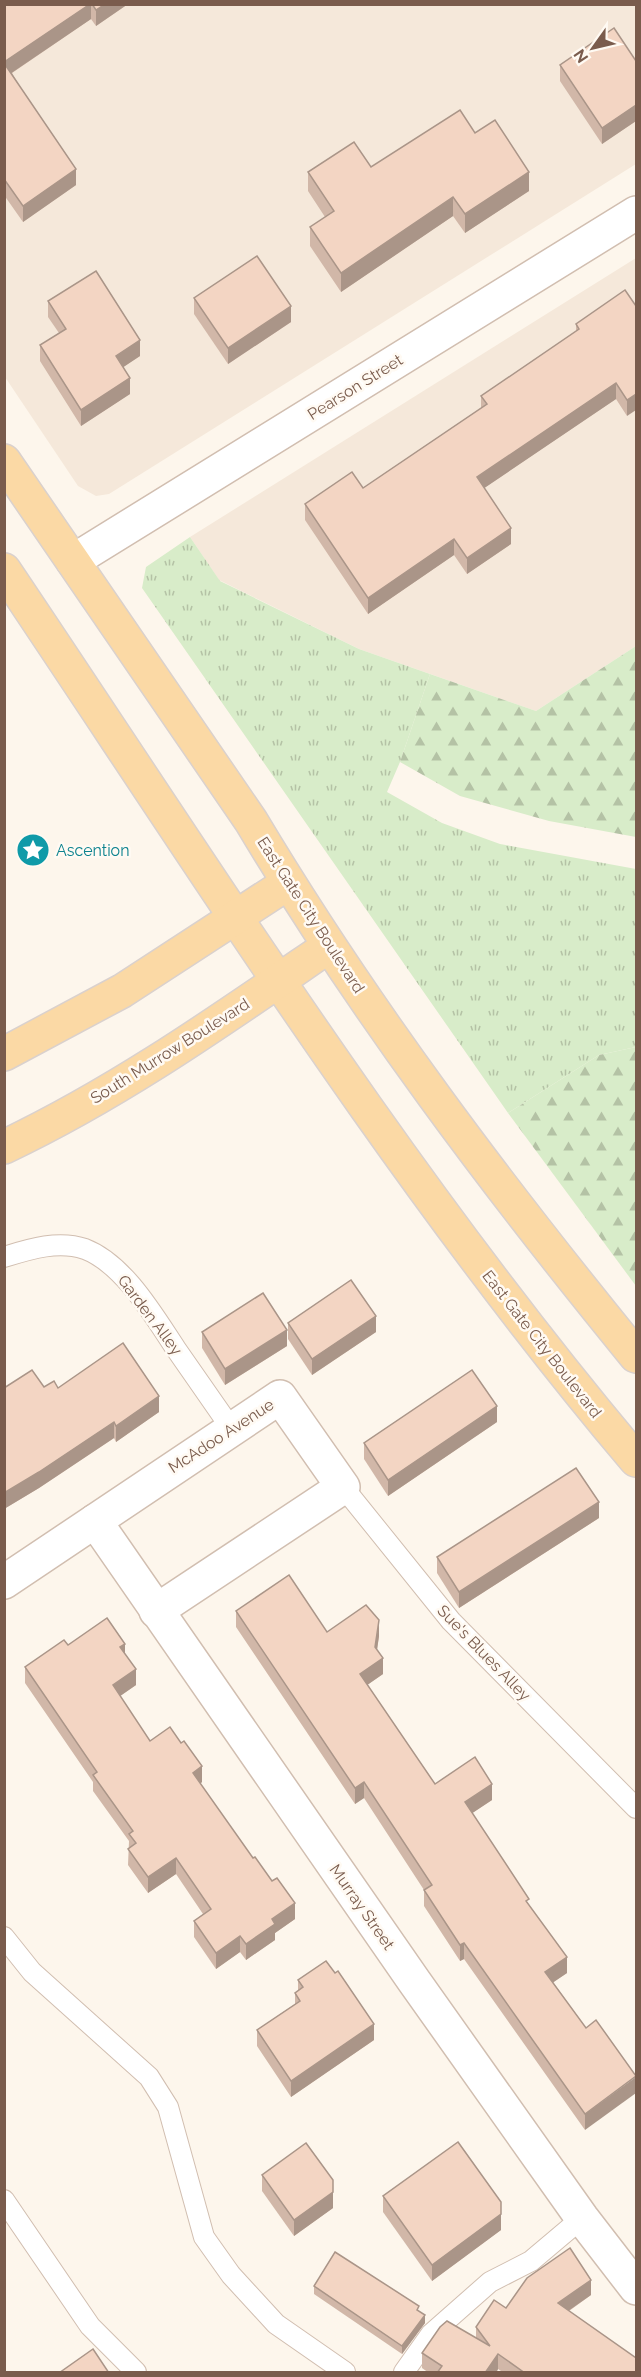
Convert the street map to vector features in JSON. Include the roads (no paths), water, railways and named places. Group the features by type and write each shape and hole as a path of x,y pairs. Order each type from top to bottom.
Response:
{"main road":[{"name":"East Gate City Boulevard","path":"4,461 245,812 288,883 372,1011 478,1156 636,1356"},
{"name":"East Gate City Boulevard","path":"4,570 278,981 423,1190 506,1300 636,1460"},
{"path":"4,1054 122,992 288,883"},
{"name":"South Murrow Boulevard","path":"4,1147 56,1123 164,1058 329,946"}],"street":[{"name":"Pearson Street","path":"73,561 636,213"},
{"name":"McAdoo Avenue","path":"4,1582 280,1397 343,1487"},
{"path":"156,1611 343,1487"},
{"name":"Murray Street","path":"94,1521 582,2218 636,2288"}],"lane":[{"name":"Garden Alley","path":"4,1257 34,1248 55,1245 84,1249 108,1263 123,1276 154,1317 231,1428"},
{"name":"Sue's Blues Alley","path":"343,1487 451,1621 636,1808"},
{"path":"4,1937 32,1972 149,2077 168,2107 204,2237 231,2276 276,2324 345,2373"},
{"path":"4,2200 90,2326 136,2373"},
{"path":"404,2373 431,2334 490,2282 531,2261 582,2218"}],"place":[{"name":"Ascention","path":"33,850"}]}
